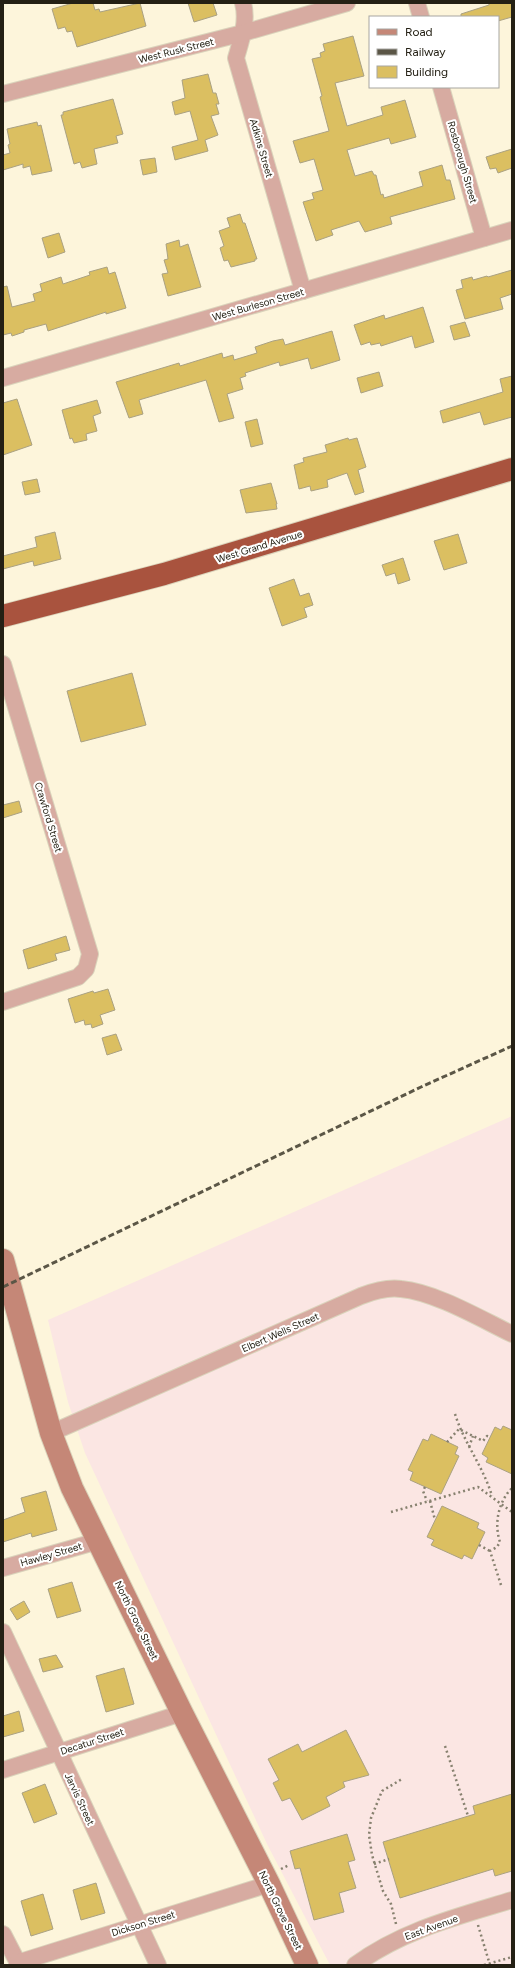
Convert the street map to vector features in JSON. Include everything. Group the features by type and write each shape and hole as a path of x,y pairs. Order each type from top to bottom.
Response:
{"highway":[{"name":"West Grand Avenue","path":"3,616 164,574 512,469"}],"main road":[{"name":"North Grove Street","path":"3,1260 51,1433 72,1488 182,1713 273,1878 307,1965"}],"street":[{"name":"Adkins Street","path":"243,3 245,10 243,32 236,58 303,291"},
{"name":"West Rusk Street","path":"3,94 243,32 348,3"},
{"path":"417,3 421,16"},
{"name":"Rosborough Street","path":"441,88 484,238"},
{"name":"West Burleson Street","path":"3,378 512,230"},
{"name":"Crawford Street","path":"3,664 90,954 86,969 78,977 3,1002"},
{"name":"Elbert Wells Street","path":"51,1433 362,1296 381,1290 401,1289 421,1294 459,1308 512,1334"},
{"name":"Hawley Street","path":"3,1568 98,1541"},
{"name":"Jarvis Street","path":"3,1632 158,1965"},
{"name":"Decatur Street","path":"3,1770 182,1713"},
{"name":"Dickson Street","path":"12,1957 140,1924 273,1878"},
{"name":"East Avenue","path":"355,1965 399,1938 422,1928 512,1900"},
{"path":"3,1934 12,1957"}],"path":[{"path":"455,1414 459,1429 478,1461 492,1496"},
{"path":"459,1429 483,1441 487,1436 490,1437"},
{"path":"447,1442 459,1429"},
{"path":"469,1447 473,1436"},
{"path":"425,1487 423,1491 435,1520"},
{"path":"390,1512 478,1487 502,1503 512,1512"},
{"path":"490,1551 498,1546 500,1542 496,1532 498,1513 502,1503 512,1488"},
{"path":"479,1545 490,1551 501,1585"},
{"path":"444,1746 468,1816"},
{"path":"399,1938 391,1904 383,1891 374,1864 369,1835 371,1818 382,1791 402,1780"},
{"path":"374,1864 389,1860"},
{"path":"273,1878 289,1865"},
{"path":"474,1912 490,1964"},
{"path":"484,1965 512,1957"}],"shaded area":[{"path":"512,1116 512,1965 330,1965 267,1844 85,1453 68,1402 48,1320"}],"building":[{"path":"73,3 93,3 95,10 99,9 100,12 140,3 146,26 77,47 72,31 67,32 65,27 58,29 52,9"},
{"path":"188,3 213,3 217,15 194,22"},
{"path":"489,3 512,3 512,17 499,21 499,16 461,16 461,14 489,5"},
{"path":"353,36 364,76 335,83 347,126 383,115 381,107 405,100 416,137 391,144 389,138 347,150 355,176 372,171 374,175 376,175 381,195 383,194 384,198 423,186 419,172 442,165 446,180 450,180 455,199 390,217 392,224 365,232 359,221 331,230 333,235 316,241 303,202 314,199 312,193 323,190 314,159 300,163 293,141 329,131 320,97 322,96 312,59 321,57 320,53 325,51 323,44"},
{"path":"208,74 213,93 216,93 219,104 216,104 219,114 211,116 218,135 205,140 208,151 175,160 172,147 198,140 190,111 175,115 172,102 185,98 182,80"},
{"path":"113,99 123,134 116,136 118,143 94,149 97,164 82,168 80,162 74,164 61,115 63,115 63,112"},
{"path":"37,122 38,126 41,125 52,171 32,175 30,166 23,168 23,164 3,170 3,155 10,153 7,129"},
{"path":"512,149 512,168 498,173 496,168 490,169 486,157"},
{"path":"155,158 157,172 143,175 140,160"},
{"path":"240,214 243,223 245,223 257,259 255,259 255,261 231,267 228,260 224,261 220,248 224,246 219,231 230,227 227,218"},
{"path":"59,233 65,252 48,258 42,238"},
{"path":"179,240 180,247 188,244 201,287 168,296 162,274 168,273 164,260 168,259 166,244"},
{"path":"107,267 109,274 115,272 126,308 106,314 106,312 48,331 46,324 24,330 24,332 12,336 11,333 3,335 3,287 7,286 12,307 35,301 33,294 42,291 40,284 61,277 63,284 90,275 89,272"},
{"path":"512,270 512,294 500,298 503,309 465,319 456,290 463,288 461,280 472,277 473,280"},
{"path":"423,307 434,342 415,348 412,336 381,346 380,343 371,345 370,342 361,345 354,325 384,315 385,319"},
{"path":"465,322 470,336 454,340 450,326"},
{"path":"332,331 340,360 311,369 308,358 280,366 279,362 245,373 246,376 240,378 243,389 227,394 234,418 219,422 206,380 139,400 143,414 129,418 116,382 179,363 180,366 222,353 223,358 233,355 234,360 257,353 255,347 273,341 283,339 285,345"},
{"path":"379,372 383,386 361,393 357,378"},
{"path":"512,376 512,417 484,425 480,412 443,423 440,411 503,392 500,379"},
{"path":"17,399 32,445 3,455 3,403"},
{"path":"97,400 101,413 93,416 97,431 86,434 87,440 74,443 72,438 70,439 62,410"},
{"path":"257,419 263,444 251,447 245,422"},
{"path":"348,438 349,440 357,438 366,467 358,470 364,492 355,495 347,473 327,480 328,487 311,491 310,486 299,489 294,465 304,462 303,458 327,452 325,445"},
{"path":"37,479 40,492 25,495 22,482"},
{"path":"271,483 277,509 246,513 240,490"},
{"path":"55,532 61,559 34,566 33,561 3,569 3,556 37,547 35,537"},
{"path":"458,534 467,563 444,570 434,541"},
{"path":"403,558 410,580 398,584 395,573 386,576 382,565"},
{"path":"294,579 300,596 309,593 313,605 304,608 307,617 282,626 269,588"},
{"path":"132,673 146,725 81,742 67,691"},
{"path":"19,801 22,812 3,818 3,805"},
{"path":"66,936 70,950 55,954 57,960 28,969 23,950"},
{"path":"108,989 115,1010 100,1015 103,1024 92,1028 91,1024 85,1025 84,1020 75,1023 68,999 93,991 94,993"},
{"path":"116,1034 122,1050 107,1055 102,1038"},
{"path":"503,1426 512,1430 512,1474 486,1462 488,1458 482,1454 495,1427 501,1430"},
{"path":"431,1434 458,1447 455,1454 459,1456 441,1494 410,1480 413,1472 408,1470 423,1439 428,1441"},
{"path":"46,1491 57,1530 32,1537 31,1533 3,1542 3,1520 25,1512 21,1498"},
{"path":"442,1506 479,1523 477,1528 485,1532 472,1559 464,1555 462,1559 431,1545 434,1540 427,1537"},
{"path":"72,1582 81,1611 57,1618 48,1589"},
{"path":"24,1601 30,1612 17,1620 10,1609"},
{"path":"56,1655 63,1667 43,1672 39,1659"},
{"path":"124,1668 134,1704 106,1712 96,1676"},
{"path":"19,1711 24,1731 3,1737 3,1716"},
{"path":"346,1730 369,1775 343,1782 345,1787 326,1797 330,1806 302,1820 290,1798 282,1801 273,1783 279,1780 268,1759 298,1744 302,1752"},
{"path":"45,1784 57,1814 34,1823 22,1793"},
{"path":"512,1794 512,1871 495,1876 493,1869 400,1898 383,1842 475,1814 473,1806"},
{"path":"347,1834 355,1860 348,1862 356,1888 339,1893 344,1912 314,1920 300,1868 295,1869 290,1851"},
{"path":"96,1883 105,1913 81,1920 73,1890"},
{"path":"43,1894 53,1929 31,1936 21,1901"}],"railway":[{"path":"3,1287 421,1087 512,1046"}]}
